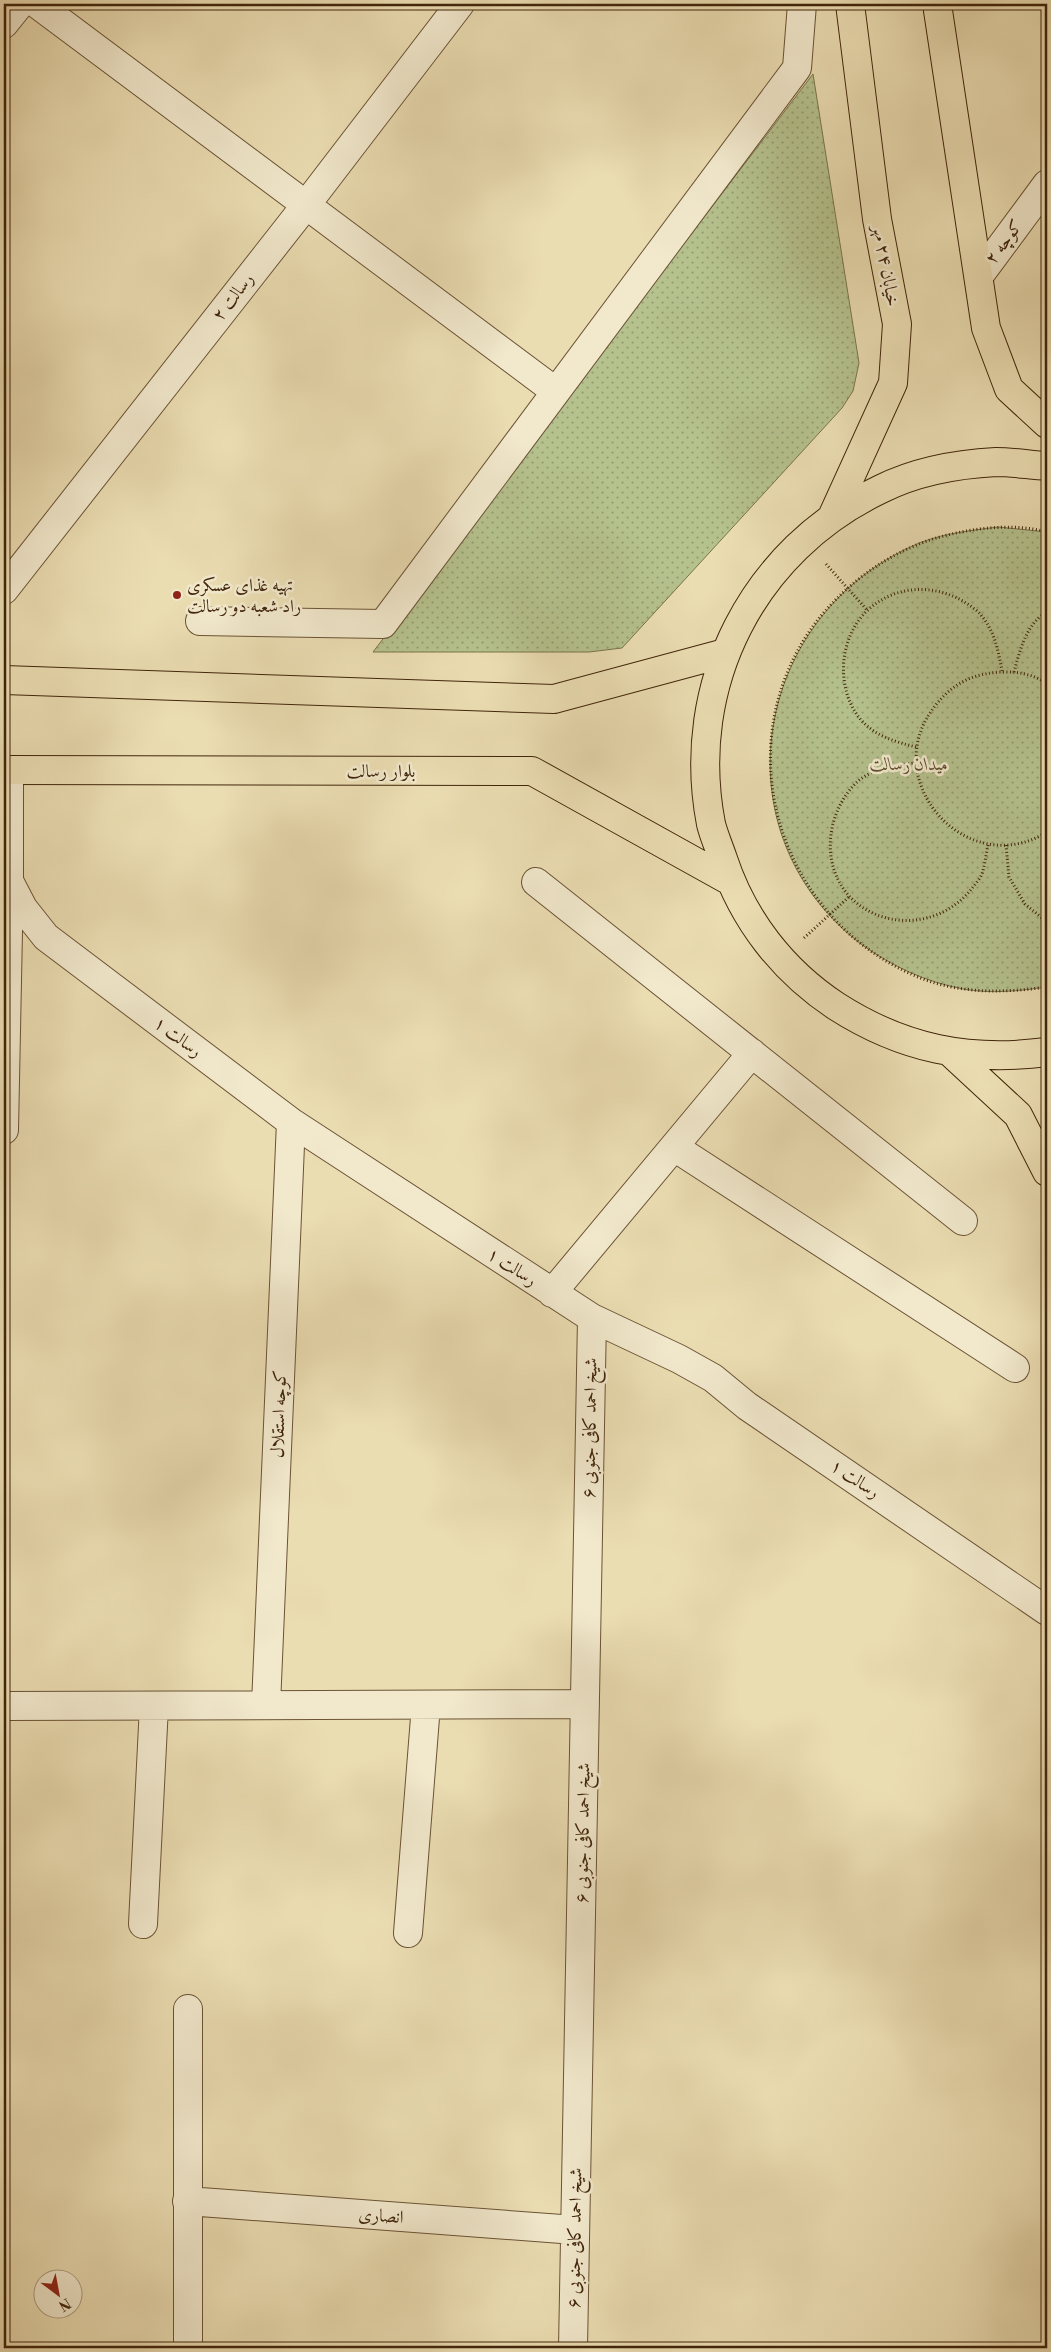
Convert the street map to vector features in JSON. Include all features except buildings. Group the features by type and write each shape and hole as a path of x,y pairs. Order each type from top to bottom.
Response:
{"main road":[{"name":"خیابان ۲۴ مهر","path":"832,517 893,383 897,324 877,219 850,4"},
{"path":"938,4 986,328 1009,389 1047,424"},
{"path":"1047,466 996,462 938,470 882,488 832,517 804,539 779,564 758,591 740,621 725,653 709,709 704,768 712,826 730,881 752,922 781,960 817,993 858,1020 903,1041 951,1052 1010,1057 1047,1052"},
{"path":"4,680 554,699 725,653"},
{"name":"بلوار رسالت","path":"7,770 532,771 730,881"},
{"path":"951,1052 1018,1115 1047,1172"}],"street":[{"path":"4,24 20,4"},
{"path":"37,4 555,391"},
{"name":"رسالت ۲","path":"4,590 460,4"},
{"path":"200,621 383,624 797,68 802,4"},
{"name":"کوچه ۲","path":"979,276 1047,184"},
{"path":"4,1130 9,881 7,770"},
{"name":"رسالت ۱","path":"9,881 23,908 46,937 291,1122 592,1318 679,1359 713,1378 747,1406 1047,1611"},
{"path":"536,882 963,1221"},
{"path":"552,1293 752,1053"},
{"name":"کوچه استقلال","path":"266,1705 291,1122"},
{"path":"674,1147 1015,1368"},
{"name":"شیخ احمد کافی جنوبی ۶","path":"573,2348 592,1318"},
{"path":"4,1706 585,1704"},
{"path":"408,1933 426,1705"},
{"path":"143,1924 154,1706"},
{"path":"188,2009 188,2348"},
{"name":"انصاری","path":"187,2202 575,2230"}],"path":[{"path":"1047,532 998,527 952,533 909,547 869,570 835,600 806,635 785,676 774,720 770,766 775,811 790,854 812,894 842,929 878,956 918,977 963,989 1008,992 1047,988"},
{"path":"804,539 867,610"},
{"path":"916,747 886,739 862,721 847,694 842,664 850,635 867,610 894,594 925,588 955,595 981,614 996,640 1002,671"},
{"path":"1014,672 1022,641 1040,616 1047,612"},
{"path":"1047,684 1014,672 1002,671 971,677 945,693 926,717 916,747 916,763 922,792 938,817 961,835 988,844 1006,845 1035,839 1047,832"},
{"path":"916,763 884,767 856,782 837,808 829,838 830,846 834,870 850,896 876,914 906,922 937,917 963,900 982,875 988,844"},
{"path":"1006,845 1009,877 1025,904 1047,922"},
{"path":"781,960 850,896"}],"green space":[{"path":"813,74 859,363 853,391 842,408 622,648 589,652 373,652"},
{"name":"میدان رسالت","path":"998,527 1047,532 1047,987 994,992 974,991 949,986 897,966 861,944 816,899 786,847 772,791 772,734 786,678 814,627 855,582 919,543 952,534"}],"place":[{"name":"تهیه غذای عسکری راد شعبه دو رسالت","path":"177,595"}]}
